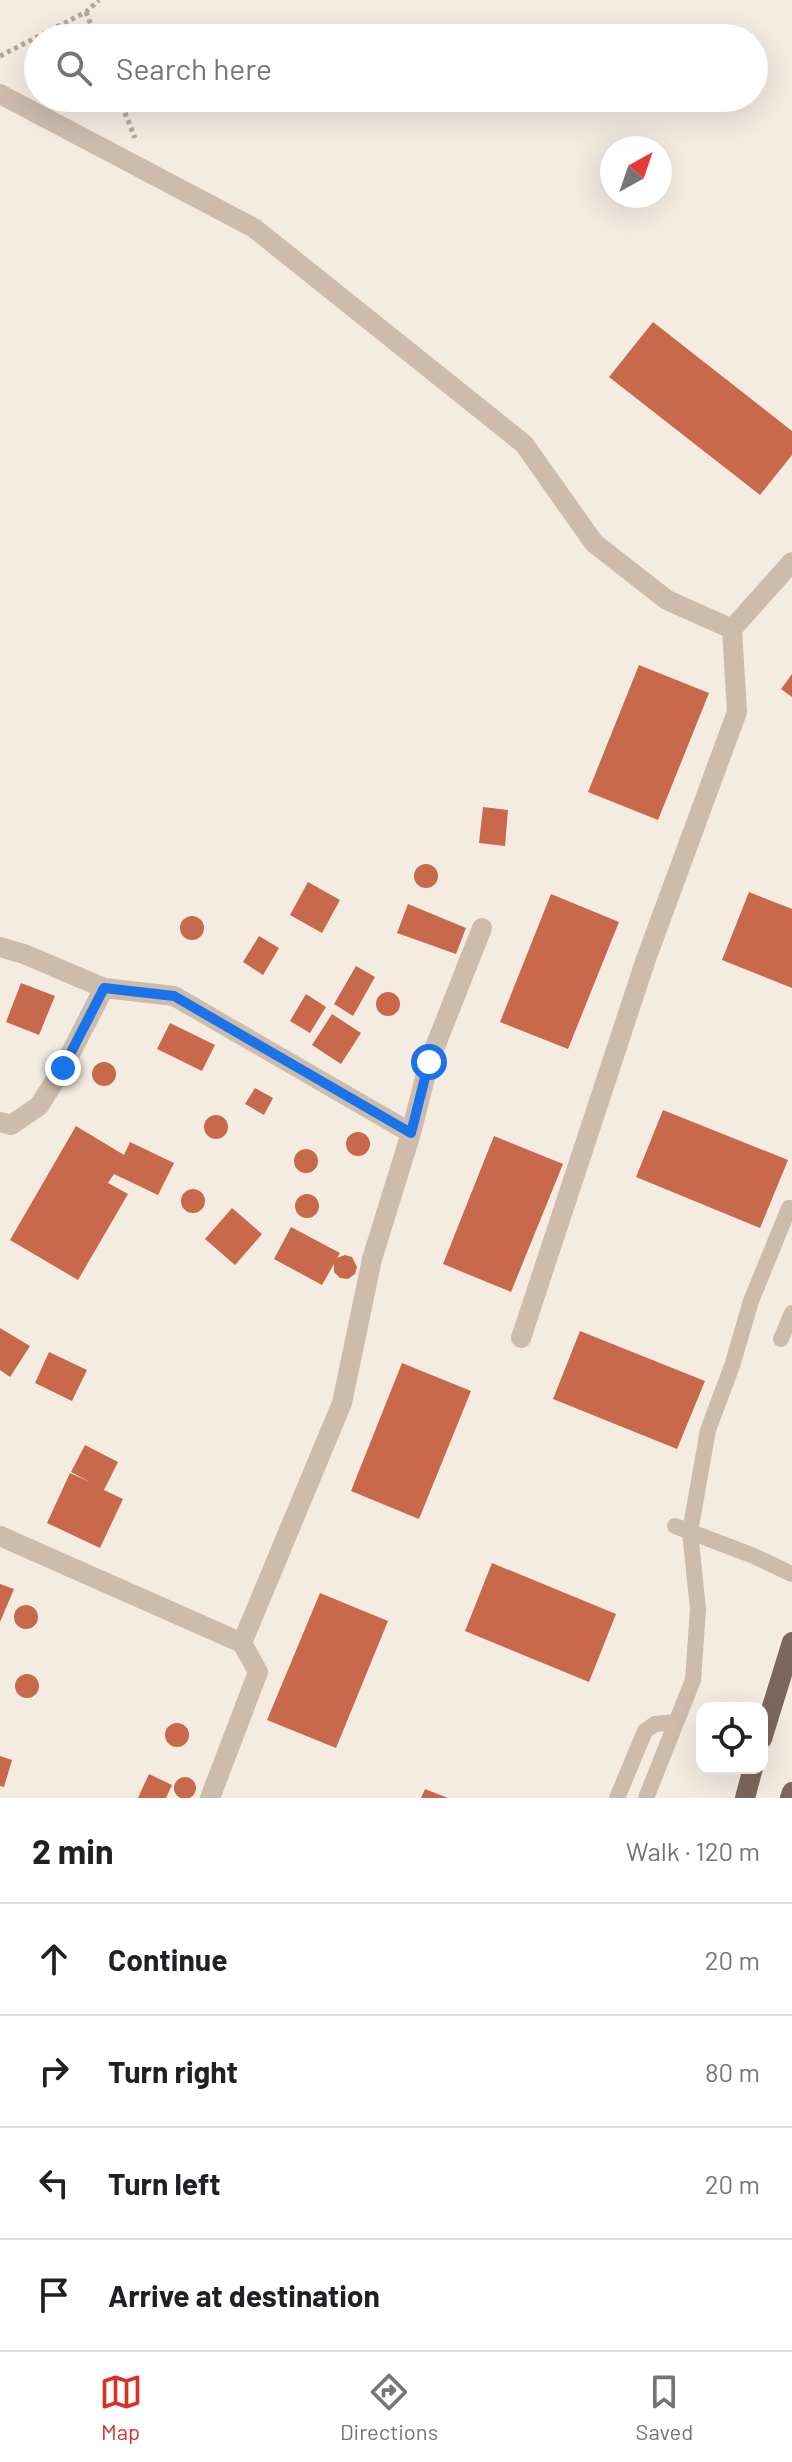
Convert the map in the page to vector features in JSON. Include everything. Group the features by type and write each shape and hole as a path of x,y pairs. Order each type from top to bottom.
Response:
{"main road":[{"path":"768,1720 792,1642"},
{"path":"745,1798 751,1774"},
{"path":"790,1798 792,1792"}],"street":[{"path":"0,94 24,107"},
{"path":"34,112 254,228 524,444 594,543 667,600 732,629"},
{"path":"521,1338 646,959 737,712 732,629 792,562"},
{"path":"242,1643 342,1403 372,1259 411,1133 429,1062 482,928"},
{"path":"0,947 104,988 174,996 411,1133"},
{"path":"0,1122 11,1125 39,1106 63,1068 104,988"},
{"path":"0,1536 242,1643 258,1672 210,1798"}],"lane":[{"path":"646,1798 693,1680 698,1609 682,1529 708,1430 732,1366 751,1301 789,1208 792,1208"},
{"path":"781,1339 792,1313"},
{"path":"682,1529 792,1574"},
{"path":"617,1798 645,1731 655,1724 676,1722"}],"path":[{"path":"63,24 86,12 99,0"},
{"path":"86,12 91,24"},
{"path":"0,56 24,44"}],"building":[{"path":"653,322 792,431 792,455 760,495 609,377"},
{"path":"639,665 709,693 658,820 588,792"},
{"path":"792,674 792,697 781,689"},
{"path":"483,807 508,810 505,846 479,843"},
{"path":"426,864 437,871 438,876 431,887 426,888 415,881 414,876 421,865"},
{"path":"308,882 340,900 322,933 290,915"},
{"path":"749,892 792,909 792,988 722,960"},
{"path":"551,894 619,922 568,1049 500,1022"},
{"path":"408,904 466,928 456,954 397,933"},
{"path":"192,916 203,923 204,928 197,939 192,940 181,933 180,928 187,917"},
{"path":"259,936 279,948 263,975 243,962"},
{"path":"356,966 375,977 353,1016 334,1004"},
{"path":"21,983 55,996 39,1035 6,1022"},
{"path":"388,992 399,999 400,1004 393,1015 388,1016 377,1009 376,1004 383,993"},
{"path":"306,994 326,1007 310,1033 290,1021"},
{"path":"332,1014 361,1033 341,1064 312,1045"},
{"path":"170,1023 215,1045 202,1071 157,1049"},
{"path":"104,1062 112,1066 116,1074 112,1082 104,1086 96,1082 92,1074 96,1066"},
{"path":"255,1088 273,1098 264,1115 245,1104"},
{"path":"663,1110 788,1160 760,1228 636,1177"},
{"path":"216,1115 227,1122 228,1127 221,1138 216,1139 205,1132 204,1127 211,1116"},
{"path":"76,1126 124,1155 130,1142 174,1163 158,1195 114,1174 108,1183 128,1194 78,1280 10,1240"},
{"path":"358,1132 366,1136 370,1144 366,1152 358,1156 350,1152 346,1144 350,1136"},
{"path":"494,1136 563,1164 511,1292 443,1264"},
{"path":"306,1149 314,1153 318,1161 314,1169 306,1173 298,1169 294,1161 298,1153"},
{"path":"193,1189 201,1193 205,1201 201,1209 193,1213 185,1209 181,1201 185,1193"},
{"path":"307,1194 318,1201 319,1206 312,1217 307,1218 296,1211 295,1206 302,1195"},
{"path":"232,1208 262,1234 235,1265 205,1239"},
{"path":"291,1227 340,1253 337,1258 345,1255 352,1257 357,1267 355,1274 348,1279 340,1278 334,1272 334,1264 322,1285 274,1259"},
{"path":"0,1328 30,1346 10,1377 0,1370"},
{"path":"580,1331 705,1381 677,1449 553,1399"},
{"path":"49,1352 87,1370 72,1401 35,1383"},
{"path":"402,1363 471,1391 419,1519 351,1491"},
{"path":"85,1445 118,1462 104,1490 123,1499 100,1548 47,1523 70,1473 90,1482 71,1472"},
{"path":"492,1563 616,1614 589,1682 465,1631"},
{"path":"0,1584 14,1589 0,1622"},
{"path":"320,1593 388,1621 336,1748 267,1720"},
{"path":"26,1605 37,1612 38,1617 31,1628 26,1629 15,1622 14,1617 21,1606"},
{"path":"27,1674 38,1681 39,1686 32,1697 27,1698 16,1691 15,1686 22,1675"},
{"path":"177,1723 185,1727 189,1735 185,1743 177,1747 169,1743 165,1735 169,1727"},
{"path":"0,1756 12,1760 4,1787 0,1786"},
{"path":"149,1774 172,1785 166,1798 138,1798"},
{"path":"185,1777 195,1784 193,1796 177,1796 174,1788 177,1780"},
{"path":"425,1789 448,1798 421,1798"}],"route":[{"path":"63,1068 104,988 174,996 411,1133 429,1062"}]}
